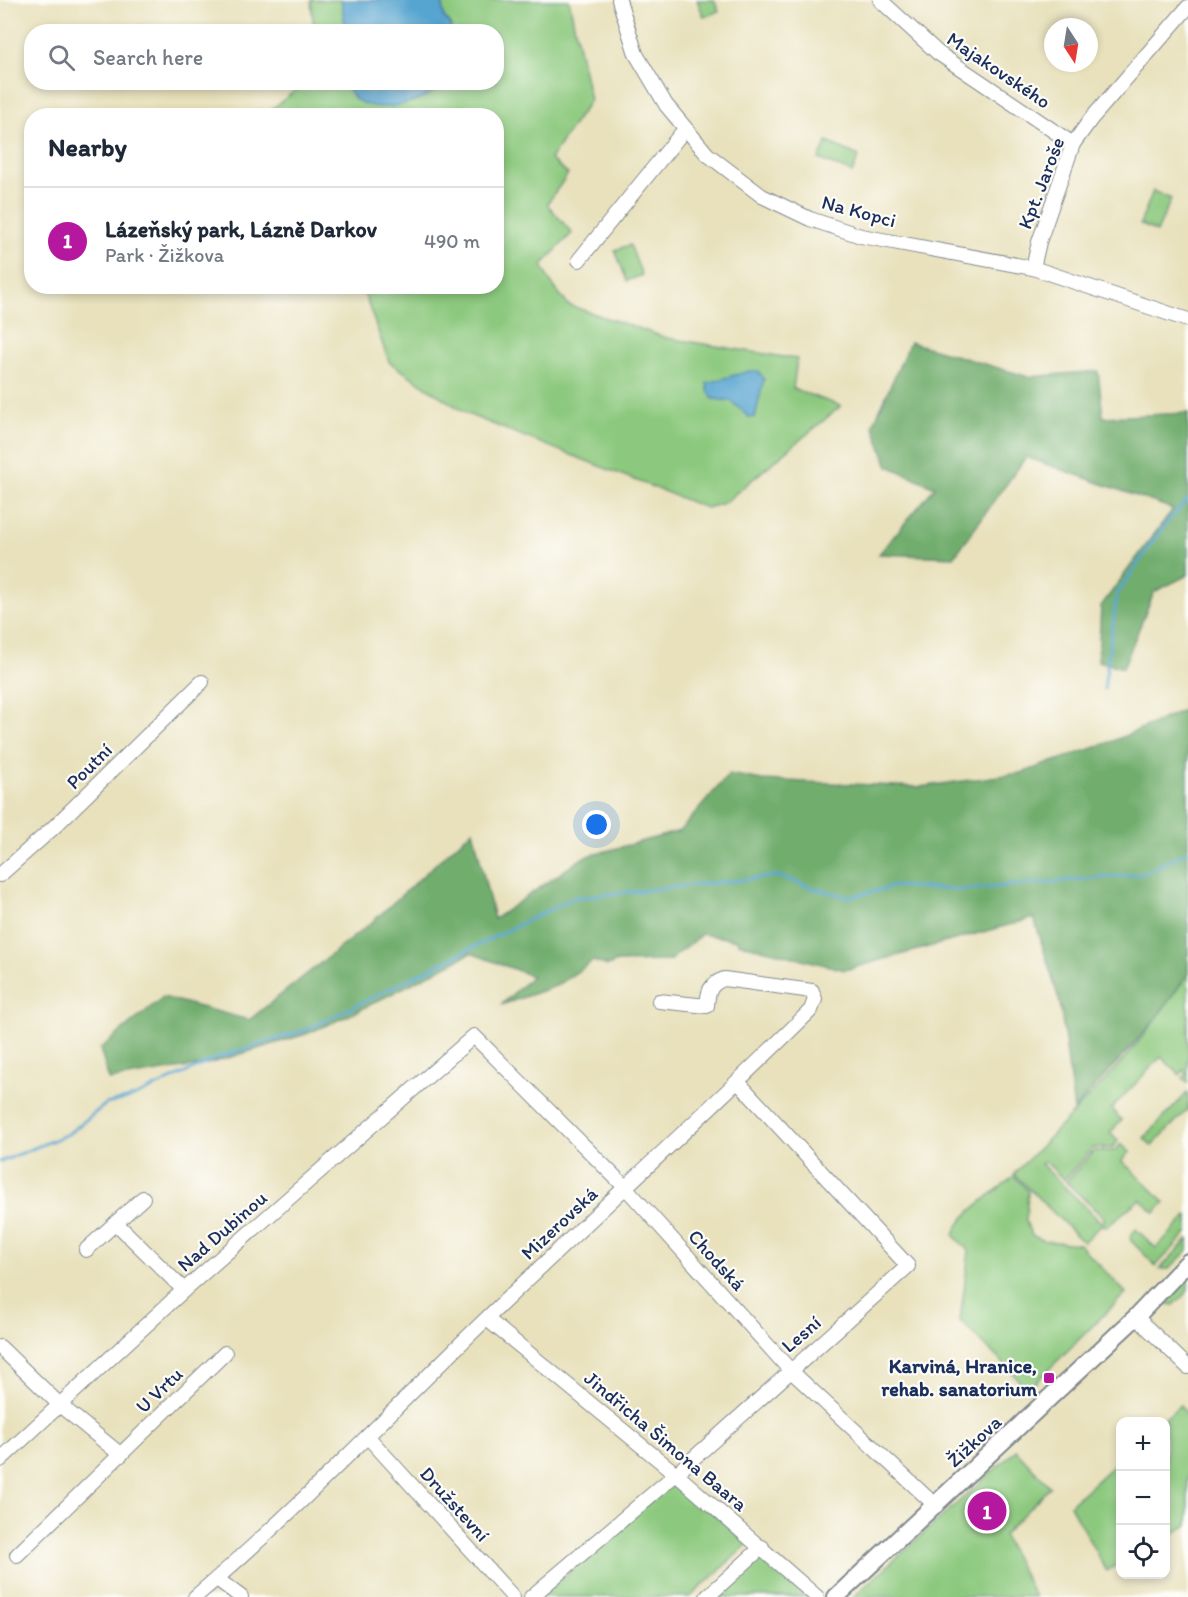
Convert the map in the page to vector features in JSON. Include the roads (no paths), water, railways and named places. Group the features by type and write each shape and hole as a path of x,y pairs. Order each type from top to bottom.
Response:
{"street":[{"name":"Na Kopci","path":"619,0 636,54 666,105 706,154 762,196 810,219 861,236 1033,268 1188,320"},
{"name":"Majakovského","path":"880,0 938,53 1074,144"},
{"name":"Kpt. Jaroše","path":"1033,268 1039,242 1074,144 1091,119 1188,7"},
{"path":"579,260 685,129"},
{"name":"Poutní","path":"0,875 53,828 202,682"},
{"name":"Mizerovská","path":"195,1597 368,1437 487,1319 738,1082 811,1010 815,999 812,991 724,980 714,983 708,992 707,1006 659,1001"},
{"name":"Chodská","path":"474,1036 626,1188 790,1370 936,1506"},
{"name":"Nad Dubinou","path":"0,1460 184,1290 474,1036"},
{"name":"Lesní","path":"531,1597 676,1474 908,1266 738,1082"},
{"path":"86,1251 143,1198"},
{"path":"117,1224 184,1290"},
{"name":"Žižkova","path":"836,1597 1136,1317 1188,1262"},
{"path":"1136,1317 1188,1366"},
{"name":"Jindřicha Šimona Baara","path":"487,1319 676,1474 817,1597"},
{"path":"0,1347 61,1406 121,1455"},
{"name":"U Vrtu","path":"17,1555 225,1353"},
{"name":"Družstevní","path":"368,1437 513,1597"},
{"path":"707,1597 762,1547"},
{"path":"216,1579 241,1597"}],"water":[{"path":"341,0 442,0 444,17 450,24 345,24"},
{"path":"350,90 435,90 422,98 390,106 361,103"},
{"path":"749,371 759,372 764,379 755,417 750,418 731,401 713,399 708,391 707,383"}],"waterway":[{"path":"1104,689 1117,594 1164,525 1188,500"},
{"path":"0,1162 68,1134 106,1104 134,1097 219,1057 308,1029 573,898 778,876 812,888 850,897 895,886 961,890 1142,874 1188,851"}],"place":[{"name":"Karviná, Hranice, rehab. sanatorium","path":"1049,1378"},
{"name":"Lázeňský park, Lázně Darkov","path":"987,1511"}]}
